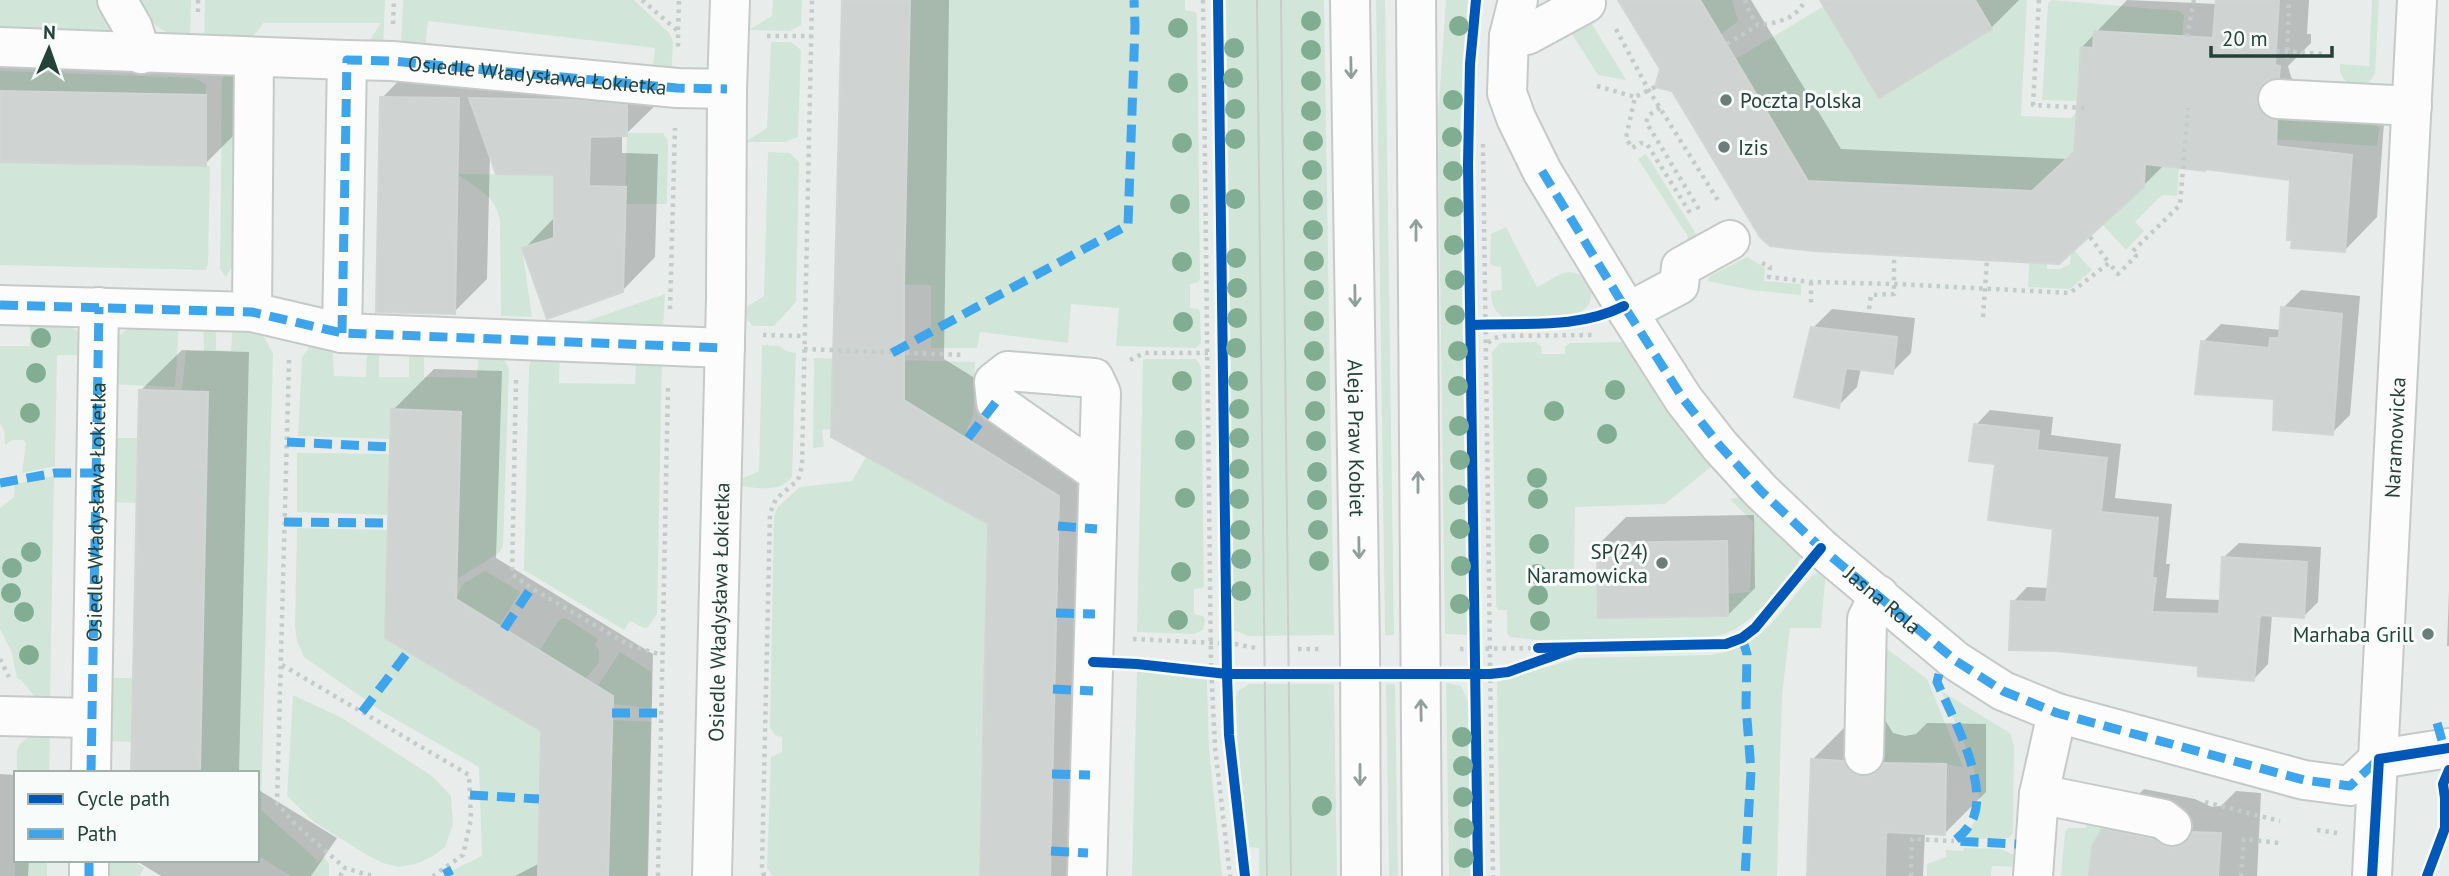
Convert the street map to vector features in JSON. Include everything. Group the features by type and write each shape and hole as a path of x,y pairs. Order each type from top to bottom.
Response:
{"street":[{"path":"117,0 133,28 141,54"},
{"name":"Osiedle Władysława Łokietka","path":"712,876 740,342 727,89 730,0"},
{"name":"Aleja Praw Kobiet","path":"1350,0 1361,876"},
{"path":"1416,0 1422,876"},
{"name":"Naramowicka","path":"2372,876 2412,356 2412,106 2417,0"},
{"path":"1513,18 1527,35 1599,12"},
{"name":"Jasna Rola","path":"1513,18 1507,93 1542,172 1684,400 1761,491 1821,548 1956,661 2003,691 2056,713 2304,780 2350,786 2379,759"},
{"name":"Osiedle Władysława Łokietka","path":"0,47 392,61 677,88 727,89"},
{"path":"252,312 254,58"},
{"path":"342,333 347,60"},
{"path":"2282,82 2412,106"},
{"path":"1633,320 1679,285 1681,267 1727,231"},
{"path":"0,305 252,312 342,333 516,341 740,342"},
{"name":"Osiedle Władysława Łokietka","path":"91,771 99,307"},
{"path":"1087,876 1101,393 1094,378 1008,371 994,382 996,402 1098,473"},
{"path":"1864,755 1867,619 1878,596"},
{"path":"2034,876 2039,794 2056,713"},
{"path":"0,716 91,718"},
{"path":"2379,759 2449,748"},
{"path":"2039,794 2163,819 2172,826"}],"path":[{"path":"642,0 678,31"},
{"path":"678,53 679,0"},
{"path":"764,876 762,867 771,513 776,499 798,480 802,466 812,0"},
{"path":"1203,0 1211,644 1216,674 1216,747 1230,876"},
{"path":"1745,0 1758,25"},
{"path":"1727,44 1758,25 1777,23 1793,15 1805,0"},
{"path":"2039,0 2033,105 2086,108"},
{"path":"2188,37 2194,0"},
{"path":"2282,82 2287,52 2289,0"},
{"path":"1599,12 1660,108 1727,231"},
{"path":"763,36 811,36"},
{"path":"2276,51 2326,54"},
{"path":"1597,86 1635,97"},
{"path":"1655,86 1635,97 1626,138 1632,148 1641,143 1647,144 1696,222"},
{"path":"1660,108 1649,115 1646,122 1727,231 1770,267 1769,277 1811,282 2070,293 2109,263"},
{"path":"2090,237 2118,274 2136,256 2132,252 2180,205 2188,108"},
{"path":"670,318 676,117"},
{"path":"1483,139 1490,649 1494,674 1493,876"},
{"path":"1868,309 1871,295 1894,294 1895,255"},
{"path":"1983,317 1987,260"},
{"path":"1811,282 1811,305"},
{"path":"1487,344 1494,338 1504,336 1623,335 1633,320"},
{"path":"290,321 277,803 295,824 345,868 372,876"},
{"path":"1471,325 1499,324"},
{"path":"740,342 804,336"},
{"path":"516,341 512,574 531,588 629,645 662,655"},
{"path":"804,349 966,355 1008,371"},
{"path":"1094,378 1143,353 1208,353"},
{"path":"658,876 668,384"},
{"path":"1227,631 1227,649"},
{"path":"1475,635 1475,661"},
{"path":"1093,638 1211,644 1227,649 1256,648"},
{"path":"1454,649 1538,648"},
{"path":"281,665 469,775 471,819 463,855 433,876"},
{"path":"1199,672 1216,674"},
{"path":"1420,674 1494,674"},
{"path":"1910,876 1912,839 1954,841"},
{"path":"2241,876 2244,839 2279,843"},
{"path":"340,876 345,868"}],"green space":[{"path":"0,0 103,0 115,33 0,39"},
{"path":"133,0 191,0 190,41 157,26"},
{"path":"205,0 385,0 383,48 365,47 381,23 263,23 245,43 232,46 204,45"},
{"path":"403,0 634,0 670,34 673,42 671,77 652,76 655,48 428,21 425,49 401,48"},
{"path":"773,0 802,0 801,25 790,31 749,30 772,16"},
{"path":"910,0 1185,0 1185,10 1195,12 1200,278 1199,282 1190,284 1190,308 1199,309 1200,313 1201,343 1196,348 1116,346 1119,308 1071,304 1068,343 980,332 977,348 931,348 931,285 904,285"},
{"path":"1226,0 1324,0 1334,635 1248,636 1234,630"},
{"path":"1376,0 1385,0 1394,635 1385,635"},
{"path":"1446,0 1468,0 1460,127 1467,635 1445,634 1438,118"},
{"path":"1700,0 1732,0 1738,21 1721,34"},
{"path":"1975,0 2027,0 2021,116 2071,118 2076,113 2074,153 2032,191 1808,181 1736,59 1824,6 1879,97 1992,30"},
{"path":"2052,0 2179,11 2184,16 2182,37 2094,31 2093,48 2081,47 2079,74 2087,86 2078,86 2077,101 2042,100 2048,4"},
{"path":"2372,0 2379,0 2375,73 2366,83 2354,85 2344,79 2340,64 2369,66"},
{"path":"1587,16 1626,80 1598,75 1572,34"},
{"path":"771,42 791,42 801,50 798,137 785,142 745,142 767,128"},
{"path":"0,71 195,78 206,85 206,95 0,92"},
{"path":"227,71 235,76 239,83 233,265 226,277 220,269 222,80"},
{"path":"2201,108 2369,121 2379,128 2377,146 2200,134"},
{"path":"627,133 663,133 668,141 667,204 625,204"},
{"path":"768,152 790,153 799,162 796,302 774,326 753,326 742,314 743,309 764,296"},
{"path":"2146,153 2180,154 2177,196 2162,195 2135,222 2144,231 2126,250 2103,225 2132,199 2130,196 2145,176"},
{"path":"1646,154 1703,245 1691,251 1687,235 1638,159"},
{"path":"0,162 210,166 206,270 0,265"},
{"path":"457,174 554,175 554,238 522,248 532,317 501,316 498,212 485,193"},
{"path":"1506,227 1537,287 1566,272 1577,274 1592,285 1591,300 1587,307 1581,312 1560,317 1503,317 1495,309 1491,299 1491,291 1502,290 1501,267 1490,263 1491,234"},
{"path":"2074,250 2092,270 2070,289 2028,287 2029,263 2047,263 2047,269 2060,269 2070,264"},
{"path":"1747,257 1765,268 1764,281 1801,284 1801,295 1751,290 1707,281 1710,276"},
{"path":"665,294 663,328 575,325"},
{"path":"30,318 59,323 76,330 86,344 87,355 57,355 55,466 22,473 26,443 23,440 12,440 5,445 4,431 0,423 0,346 30,346"},
{"path":"179,322 175,387 110,384 116,338 138,325"},
{"path":"203,322 216,322 216,350 231,351 233,323 262,333 273,354 261,810 317,860 311,867 324,857 329,864 329,876 291,876 259,856 259,771 200,771 208,393 182,391 186,351 204,351"},
{"path":"317,336 332,342 334,376 366,377 367,346 379,347 379,377 409,377 409,348 424,349 424,377 477,378 479,350 494,353 504,360 509,369 503,547 500,552 457,579 461,412 391,409 390,439 298,436 302,357"},
{"path":"1536,342 1541,346 1542,354 1565,354 1565,347 1570,343 1626,342 1717,462 1665,504 1575,507 1574,580 1598,582 1598,618 1728,616 1728,594 1750,592 1753,522 1730,499 1745,496 1801,549 1797,565 1748,620 1724,634 1709,637 1538,640 1510,637 1507,633 1507,610 1498,610 1496,606 1492,352 1500,343"},
{"path":"762,345 780,346 786,351 796,353 792,477 774,488 737,486 737,481 759,471"},
{"path":"560,353 559,383 635,384 636,355 662,359 657,614 648,627 644,628 630,621 624,630 524,570 529,367 531,359"},
{"path":"814,358 975,362 973,415 964,436 904,400 904,372 833,372 831,429 822,430 824,447 813,448"},
{"path":"1143,359 1196,359 1201,367 1204,584 1203,588 1194,589 1194,614 1205,619 1203,630 1194,634 1137,632"},
{"path":"110,438 138,438 136,503 109,502"},
{"path":"297,453 390,454 388,515 297,512"},
{"path":"866,457 988,524 980,876 773,876 767,868 771,757 782,752 782,737 775,735 770,728 774,516 778,507 800,487 852,481"},
{"path":"54,476 50,702 39,702 21,680 17,679 12,653 0,629 0,508 14,497 15,484"},
{"path":"297,528 388,530 385,638 541,731 538,876 441,876 482,856 479,767 383,712 304,657 297,641 295,626"},
{"path":"1826,569 1821,628 1790,628 1782,696 1777,876 1500,876 1497,682 1577,658 1711,655 1726,652 1751,641 1761,633 1810,578"},
{"path":"485,571 520,592 499,626 456,599 463,584"},
{"path":"565,618 598,639 595,646 599,650 599,662 585,679 540,650 559,620"},
{"path":"1887,649 1927,679 1963,767 1946,764 1884,763"},
{"path":"620,652 651,672 650,708 613,704 613,696 598,686"},
{"path":"1137,671 1207,680 1209,748 1222,876 1132,876"},
{"path":"105,678 133,678 132,742 104,741"},
{"path":"1446,683 1461,686 1468,701 1471,876 1449,876"},
{"path":"1249,684 1334,684 1337,876 1259,876 1259,848 1249,847 1238,748 1236,697 1238,691"},
{"path":"1386,684 1395,684 1398,876 1389,876"},
{"path":"1941,691 2010,733 2014,746 2013,833 2009,838 1971,839 1967,834 1978,815 1978,787 1968,752"},
{"path":"293,695 342,718 432,776 451,796 453,824 445,847 416,864 398,867 383,863 314,822 287,796"},
{"path":"612,720 651,722 647,876 608,876"},
{"path":"50,735 49,771 17,771 19,746 27,738"},
{"path":"2087,819 2104,826 2092,846 2090,876 2061,876 2065,832 2068,828 2086,828"},
{"path":"1964,848 2001,849 2017,856 2020,867 1992,866 1991,876 1927,876 1927,864 1946,857 1946,850 1963,851"},
{"path":"15,862 47,862 47,876 15,876"},
{"path":"101,862 135,862 144,868 139,876 101,876"}],"building":[{"path":"842,0 910,0 904,400 1059,496 1050,876 980,876 988,524 831,437"},
{"path":"1618,0 1700,0 1808,181 2032,191 2074,152 2081,47 2093,48 2094,31 2213,38 2216,0 2279,0 2275,65 2280,66 2279,77 2269,79 2260,87 2256,97 2258,108 2266,117 2277,121 2276,146 2352,155 2345,252 2291,248 2292,240 2287,240 2290,180 2145,164 2144,187 2059,264 1815,251 1770,246 1760,237 1672,91 1655,87 1660,69"},
{"path":"1820,0 1975,0 1992,29 1879,98"},
{"path":"0,91 206,95 206,166 0,162"},
{"path":"380,97 459,98 455,314 376,312"},
{"path":"469,98 575,100 627,105 627,136 590,137 589,186 626,187 623,292 547,319 522,248 554,238 554,175 496,174"},
{"path":"2281,307 2342,314 2333,435 2273,430 2274,399 2195,394 2201,341 2269,348 2270,338 2279,338"},
{"path":"1811,327 1897,337 1893,374 1846,368 1839,408 1794,397"},
{"path":"139,390 208,392 200,771 131,771"},
{"path":"391,409 461,412 456,599 613,696 608,876 538,876 541,731 385,638"},
{"path":"1974,424 2039,431 2037,450 2107,458 2101,512 2158,518 2152,578 2156,578 2152,612 2219,614 2222,557 2307,562 2304,618 2260,615 2254,681 2198,676 2198,666 2058,651 2009,650 2011,601 2046,602 2053,529 1988,520 1995,464 1969,461"},
{"name":"SP(24) Naramowicka","path":"1727,541 1728,616 1598,618 1597,543"},
{"path":"1811,759 1844,761 1852,773 1863,777 1875,774 1884,763 1946,764 1945,835 1886,832 1885,876 1807,876"},
{"path":"2102,829 2154,839 2170,848 2181,846 2189,840 2193,832 2221,833 2218,876 2089,876 2092,846"}],"tram line":[{"path":"1257,0 1267,876"},
{"path":"1281,0 1291,876"}],"marked path":[{"path":"892,353 1128,225 1134,0"},
{"path":"342,333 347,60 392,61 677,88 727,89"},
{"path":"1542,171 1684,400 1720,446 1761,491 1821,548 1956,661 2003,691 2057,713 2304,780 2350,786 2379,759"},
{"path":"0,305 252,312 342,333 725,348"},
{"path":"91,771 99,307"},
{"path":"968,438 996,402"},
{"path":"287,442 390,447"},
{"path":"0,483 55,473 97,473"},
{"path":"284,522 388,523"},
{"path":"1058,526 1097,529"},
{"path":"504,629 531,588"},
{"path":"1056,613 1095,614"},
{"path":"1742,638 1747,654 1746,706 1751,771 1745,876"},
{"path":"362,712 408,652"},
{"path":"1939,674 1937,682 1966,748 1976,784 1974,816 1966,830 1954,841 2016,844"},
{"path":"1053,689 1093,691"},
{"path":"612,713 661,713"},
{"path":"2437,723 2446,755"},
{"path":"1052,774 1090,775"},
{"path":"470,795 539,799"},
{"path":"1051,851 1088,853"},
{"path":"89,862 89,876"},
{"path":"446,868 450,876"}],"cycle path":[{"path":"1218,0 1227,674 1229,735 1245,876"},
{"path":"1476,0 1470,64 1468,164 1478,876"},
{"path":"1471,325 1568,322 1606,314 1624,306"},
{"path":"1538,648 1726,644 1742,638 1755,628 1821,548"},
{"path":"1093,662 1227,674 1490,674 1508,672 1575,648"},
{"path":"2372,876 2379,759 2449,748"},
{"path":"2427,876 2445,828 2443,784 2449,770"}],"place":[{"name":"Poczta Polska","path":"1726,100"},
{"name":"Izis","path":"1724,147"},
{"name":"SP(24) Naramowicka","path":"1662,563"},
{"name":"Marhaba Grill","path":"2428,634"}]}
